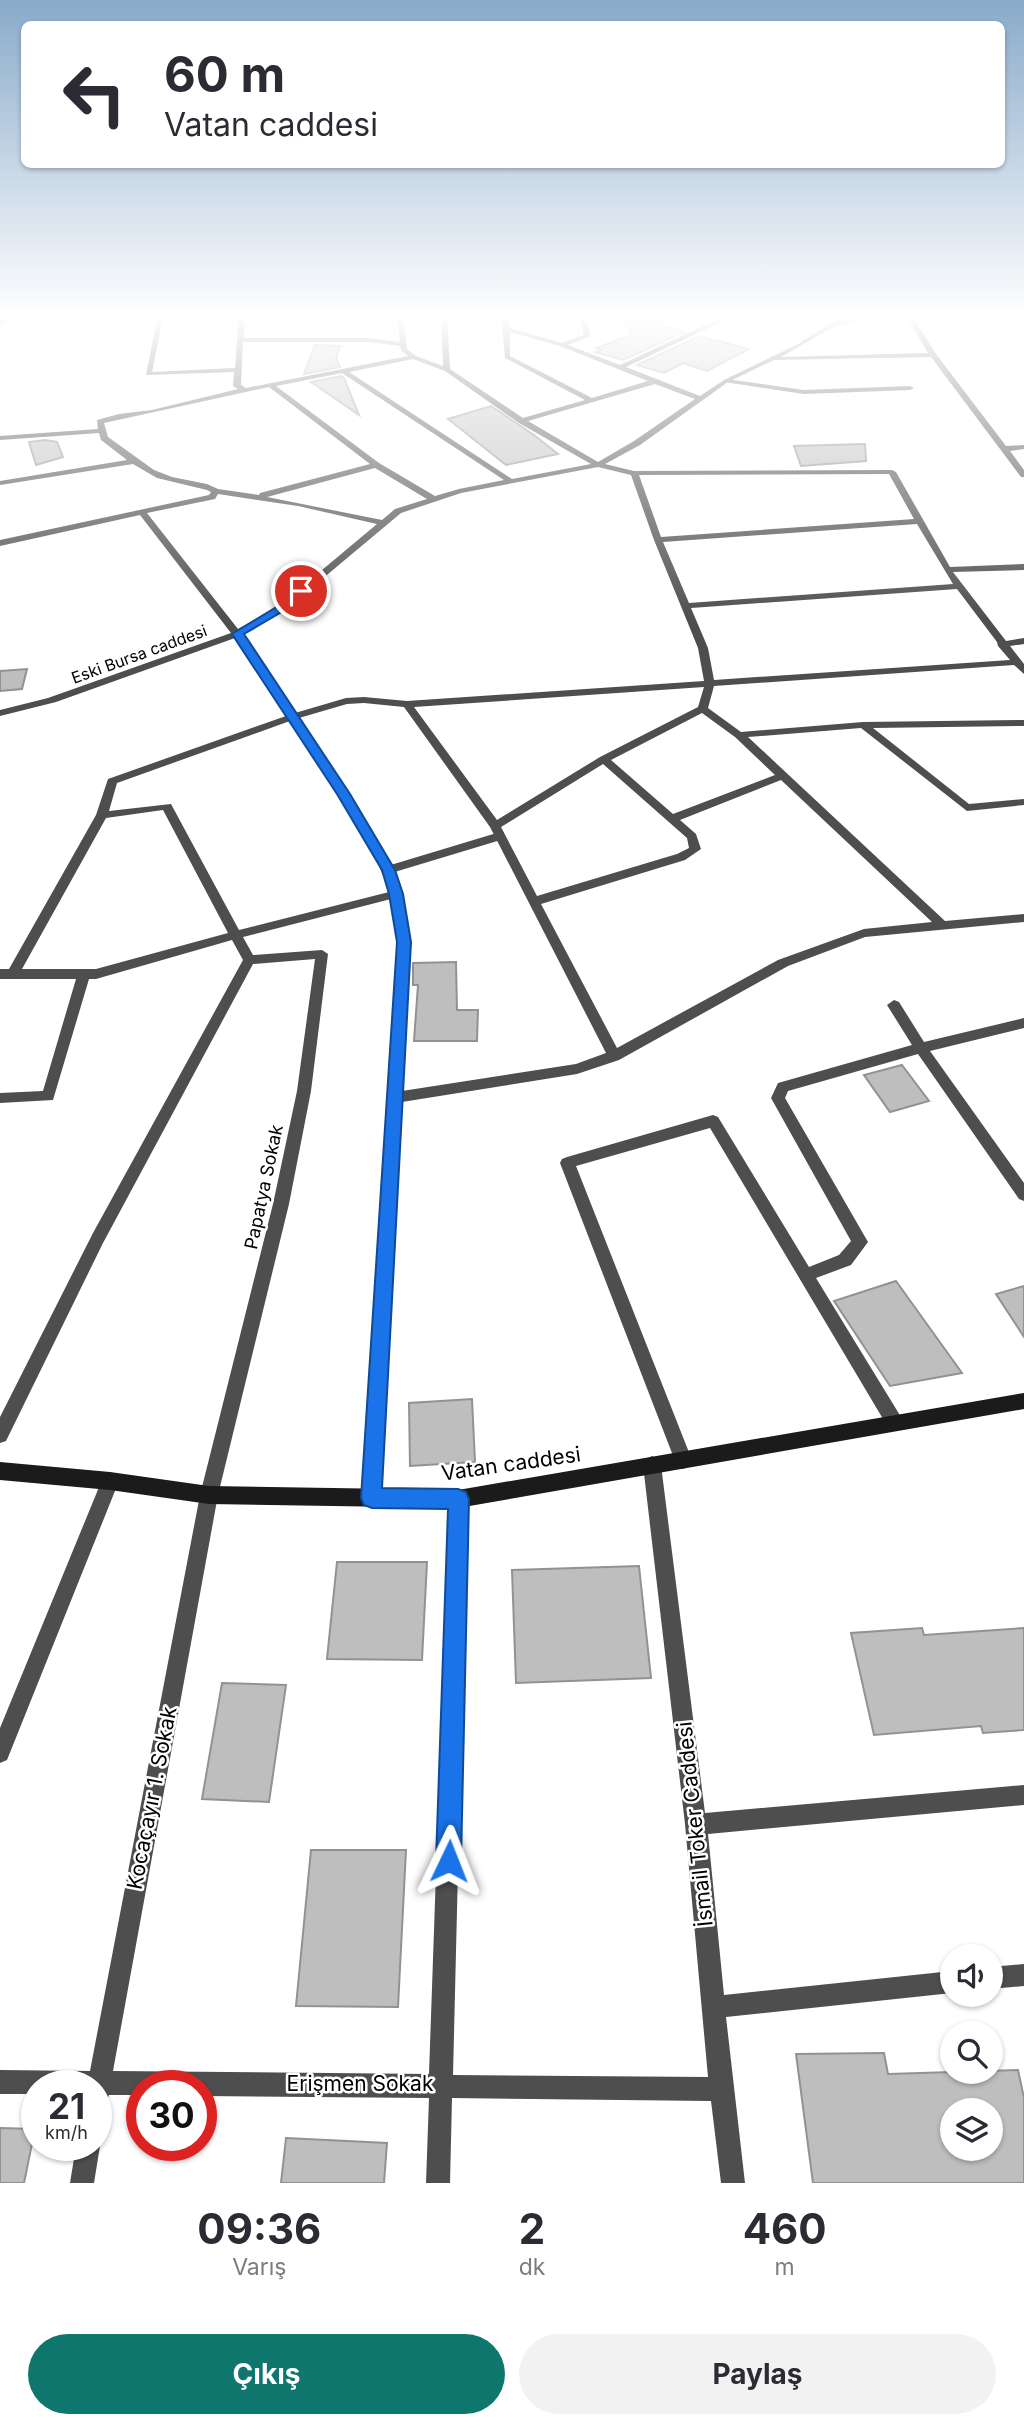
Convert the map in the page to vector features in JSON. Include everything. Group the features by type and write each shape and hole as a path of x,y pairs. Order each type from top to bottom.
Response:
{"street":[{"path":"120,416 100,422 104,438 153,474 171,480 204,484 216,491 383,523"},
{"path":"311,416 376,465 432,498"},
{"path":"411,416 512,482"},
{"path":"514,416 598,465 634,474 892,472 947,570 1021,667"},
{"path":"522,421 540,416"},
{"name":"Eski Bursa caddesi","path":"0,713 52,700 237,634 282,608 398,511 432,498 598,465 638,443 677,416"},
{"path":"979,416 1024,475"},
{"path":"0,438 102,430"},
{"path":"1004,449 1024,447"},
{"path":"0,483 135,461"},
{"path":"255,497 376,465"},
{"path":"388,870 498,831 604,759 703,709 710,684 703,648 634,474"},
{"path":"0,543 212,497 216,491"},
{"path":"142,512 237,634 344,794 388,870 396,894 404,942 372,1498"},
{"path":"658,540 919,521"},
{"path":"947,570 1024,567"},
{"path":"685,606 958,586"},
{"path":"1001,644 1024,641"},
{"path":"6,975 102,815 112,781 292,717 346,701 407,704 1021,667"},
{"path":"407,704 498,831 614,1056"},
{"path":"703,709 739,735 944,928"},
{"path":"739,735 863,724 1024,723"},
{"path":"863,724 967,808 1024,802"},
{"path":"533,902 681,857 695,849 692,837 604,759"},
{"path":"673,820 782,776"},
{"path":"0,1435 98,1238 249,960 167,806 102,815"},
{"path":"6,975 83,976 396,894"},
{"path":"395,1098 577,1069 614,1056 783,963 864,933 944,928 1024,918"},
{"name":"Papatya Sokak","path":"209,1495 281,1205 304,1091 322,954 249,960"},
{"path":"0,1098 48,1096 83,976"},
{"path":"894,1005 1024,1195"},
{"path":"806,1275 845,1260 860,1242 778,1098 783,1087 921,1048 1024,1023"},
{"path":"682,1460 567,1163 713,1121 895,1423"},
{"name":"Vatan caddesi","path":"0,1471 110,1480 209,1495 458,1499 1024,1401"},
{"name":"İsmail Toker Caddesi","path":"652,1465 696,1824 721,2089 733,2183"},
{"path":"0,1753 110,1480"},
{"name":"Kocaçayır 1. Sokak","path":"102,2070 209,1495"},
{"path":"438,2183 443,2084 458,1499"},
{"path":"696,1824 1024,1795"},
{"path":"1003,1977 1024,1975"},
{"path":"714,2007 940,1983"},
{"name":"Erişmen Sokak","path":"0,2082 21,2084"},
{"name":"Erişmen Sokak","path":"112,2093 443,2084 721,2089"},
{"path":"82,2183 86,2161"}],"building":[{"path":"458,416 506,416 558,454 506,465 448,419"},
{"path":"29,442 57,442 63,457 36,465"},
{"path":"865,444 866,461 801,466 794,446"},
{"path":"27,669 22,689 0,691 0,671"},
{"path":"456,962 457,1010 478,1010 477,1041 414,1041 418,985 413,985 413,963"},
{"path":"902,1065 929,1101 890,1112 864,1075"},
{"path":"896,1281 962,1373 890,1386 834,1301"},
{"path":"1024,1286 1024,1337 996,1294"},
{"path":"472,1399 475,1462 410,1466 409,1403"},
{"path":"337,1562 427,1562 422,1660 327,1659"},
{"path":"639,1566 651,1678 516,1683 512,1570"},
{"path":"922,1628 924,1635 1024,1628 1024,1730 983,1733 981,1726 874,1735 851,1633"},
{"path":"222,1683 286,1685 269,1802 202,1799"},
{"path":"311,1850 406,1850 398,2007 296,2006"},
{"path":"884,2053 888,2074 940,2072 940,2084 1003,2084 1003,2070 1018,2070 1024,2098 1024,2183 813,2183 796,2054"},
{"path":"0,2128 21,2129 21,2161 28,2161 24,2183 0,2183"},
{"path":"286,2138 387,2143 384,2183 281,2183"}],"route":[{"path":"301,591 282,608 237,634 344,794 388,870 396,894 404,942 372,1498 458,1499 449,1861"}]}
